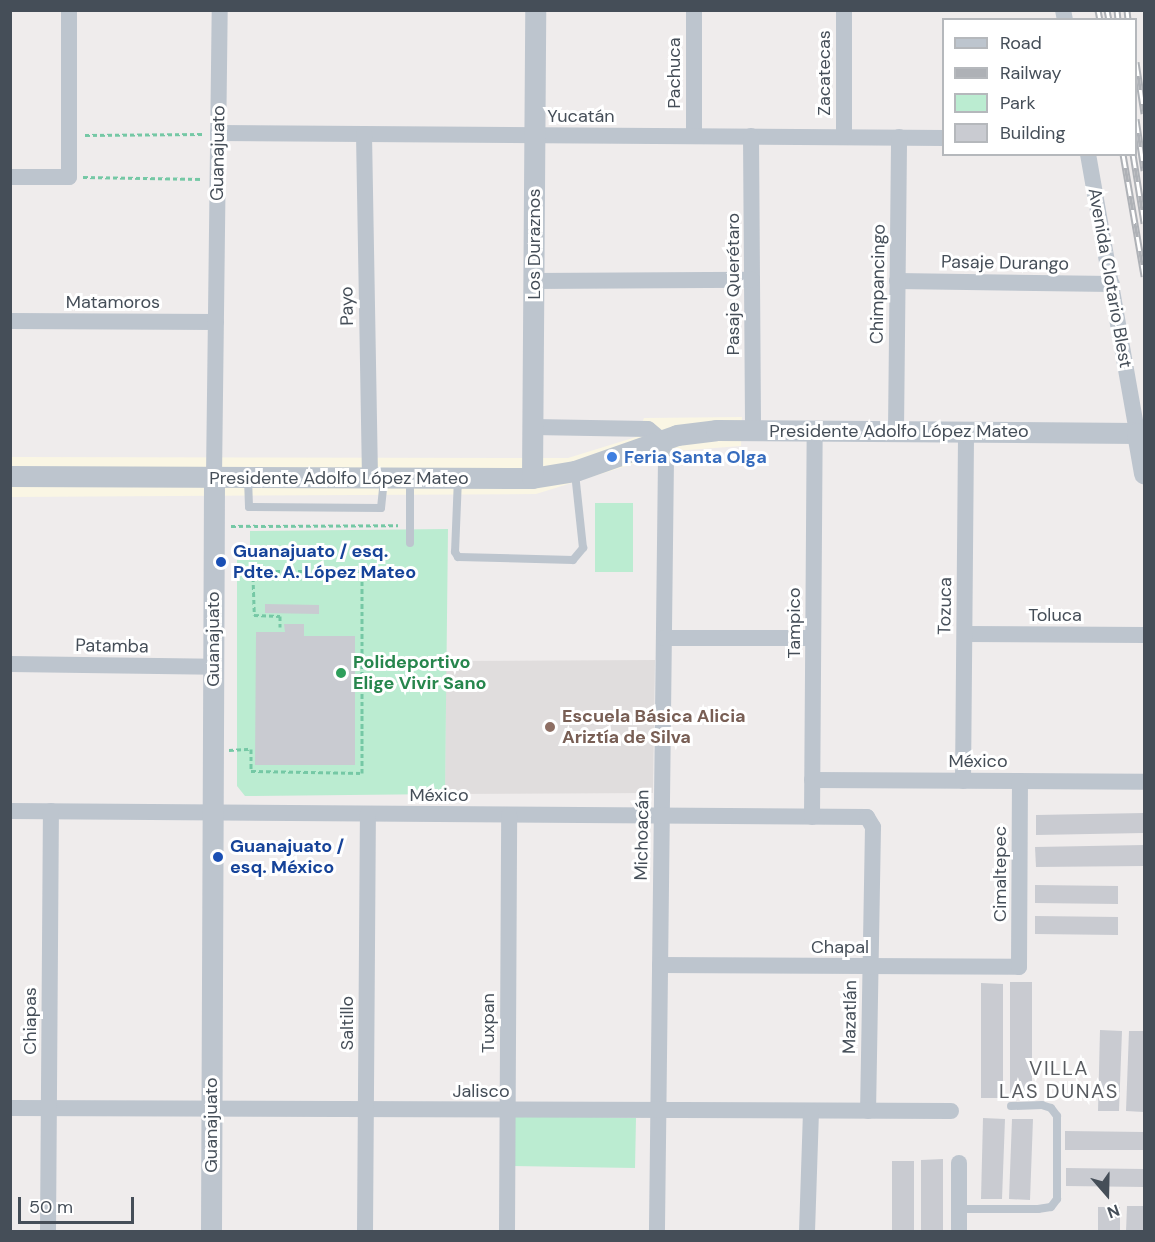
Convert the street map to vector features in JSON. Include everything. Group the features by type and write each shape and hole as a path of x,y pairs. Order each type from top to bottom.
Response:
{"street":[{"path":"10,177 69,177 69,10"},
{"name":"Guanajuato","path":"211,1232 214,477 220,10"},
{"name":"Los Duraznos","path":"532,478 535,10"},
{"name":"Pachuca","path":"694,10 694,136"},
{"name":"Zacatecas","path":"844,10 844,137"},
{"name":"Yucatán","path":"218,133 942,138"},
{"name":"Payo","path":"364,134 377,478"},
{"name":"Pasaje Querétaro","path":"751,136 753,431"},
{"name":"Chimpancingo","path":"896,431 899,137"},
{"name":"Avenida Clotario Blest","path":"1088,156 1144,473"},
{"path":"533,281 752,280"},
{"name":"Pasaje Durango","path":"897,280 1112,284"},
{"name":"Matamoros","path":"10,321 216,322"},
{"path":"533,427 648,429 661,440"},
{"name":"Presidente Adolfo López Mateo","path":"10,476 532,478 575,471 661,440 693,432 815,430 1137,433"},
{"name":"Tampico","path":"812,817 815,430"},
{"name":"Tozuca","path":"963,781 966,431"},
{"name":"Michoacán","path":"657,1232 666,468 661,440"},
{"name":"Toluca","path":"965,634 1144,635"},
{"path":"664,638 813,638"},
{"name":"Patamba","path":"10,664 213,667"},
{"name":"México","path":"812,780 1144,782"},
{"name":"Cimaltepec","path":"1019,967 1020,781"},
{"name":"México","path":"10,811 867,818"},
{"name":"Chiapas","path":"48,1232 51,811"},
{"name":"Saltillo","path":"365,1232 368,814"},
{"name":"Tuxpan","path":"507,1232 509,815"},
{"name":"Mazatlán","path":"867,818 873,827 868,1111"},
{"name":"Chapal","path":"660,965 1019,967"},
{"name":"Jalisco","path":"10,1108 951,1112"},
{"path":"807,1232 811,1111"},
{"path":"958,1232 959,1163"}],"lane":[{"path":"458,478 455,552 458,557 573,560 583,548 575,471"},
{"path":"248,477 249,507 381,508 377,478"},
{"path":"410,478 410,543"},
{"path":"958,1209 1038,1209 1051,1207 1057,1199 1056,1116 1051,1108 1042,1105 1011,1106"}],"path":[{"path":"69,135 218,133"},
{"path":"69,177 218,179"},
{"path":"226,526 410,525"},
{"path":"224,750 251,749 251,771 362,773 362,571 258,571 253,577 254,615 280,616 280,627"}],"shaded area":[{"name":"Feria Santa Olga","path":"742,417 741,446 675,451 536,494 11,497 11,457 568,458 636,437 644,418"},
{"name":"Escuela Básica Alicia Ariztía de Silva","path":"655,660 653,793 445,794 446,661"}],"green space":[{"path":"595,503 633,503 633,572 595,572"},
{"name":"Polideportivo Elige Vivir Sano","path":"448,529 445,794 245,796 237,786 237,554 250,553 250,531"},
{"path":"514,1115 636,1118 635,1168 513,1166"}],"building":[{"path":"265,604 319,605 319,614 265,613"},
{"path":"284,624 304,624 304,636 355,636 355,765 255,765 256,632 285,632"},
{"path":"1144,813 1144,833 1036,835 1036,815"},
{"path":"1144,845 1144,866 1036,867 1035,847"},
{"path":"1035,885 1118,886 1118,904 1035,903"},
{"path":"1035,916 1118,917 1118,935 1035,934"},
{"path":"1010,982 1032,982 1032,1097 1010,1097"},
{"path":"981,983 1003,984 1003,1098 981,1098"},
{"path":"1100,1030 1122,1031 1119,1111 1098,1111"},
{"path":"1129,1031 1144,1031 1144,1112 1126,1111"},
{"path":"983,1118 1005,1119 1002,1199 981,1199"},
{"path":"1012,1119 1033,1119 1030,1200 1009,1199"},
{"path":"1065,1131 1144,1132 1144,1150 1065,1150"},
{"path":"943,1159 943,1232 921,1232 921,1160"},
{"path":"892,1161 914,1161 914,1232 892,1232"},
{"path":"1066,1168 1144,1169 1144,1187 1066,1186"},
{"path":"1127,1206 1144,1206 1144,1232 1126,1232"},
{"path":"1098,1207 1120,1207 1120,1232 1098,1232"}],"railway":[{"path":"1098,10 1100,18"},
{"path":"1107,10 1109,18"},
{"path":"1117,10 1118,18"},
{"path":"1127,10 1128,18"},
{"path":"1137,68 1144,113"},
{"path":"1137,125 1144,170"},
{"path":"1123,156 1144,276"},
{"path":"1133,156 1144,223"}],"place":[{"name":"Feria Santa Olga","path":"612,457"},
{"name":"Guanajuato / esq. Pdte. A. López Mateo","path":"221,562"},
{"name":"Polideportivo Elige Vivir Sano","path":"341,673"},
{"name":"Escuela Básica Alicia Ariztía de Silva","path":"550,727"},
{"name":"Guanajuato / esq. México","path":"218,857"}],"district":[{"name":"VILLA LAS DUNAS","path":"1059,1080"}]}
